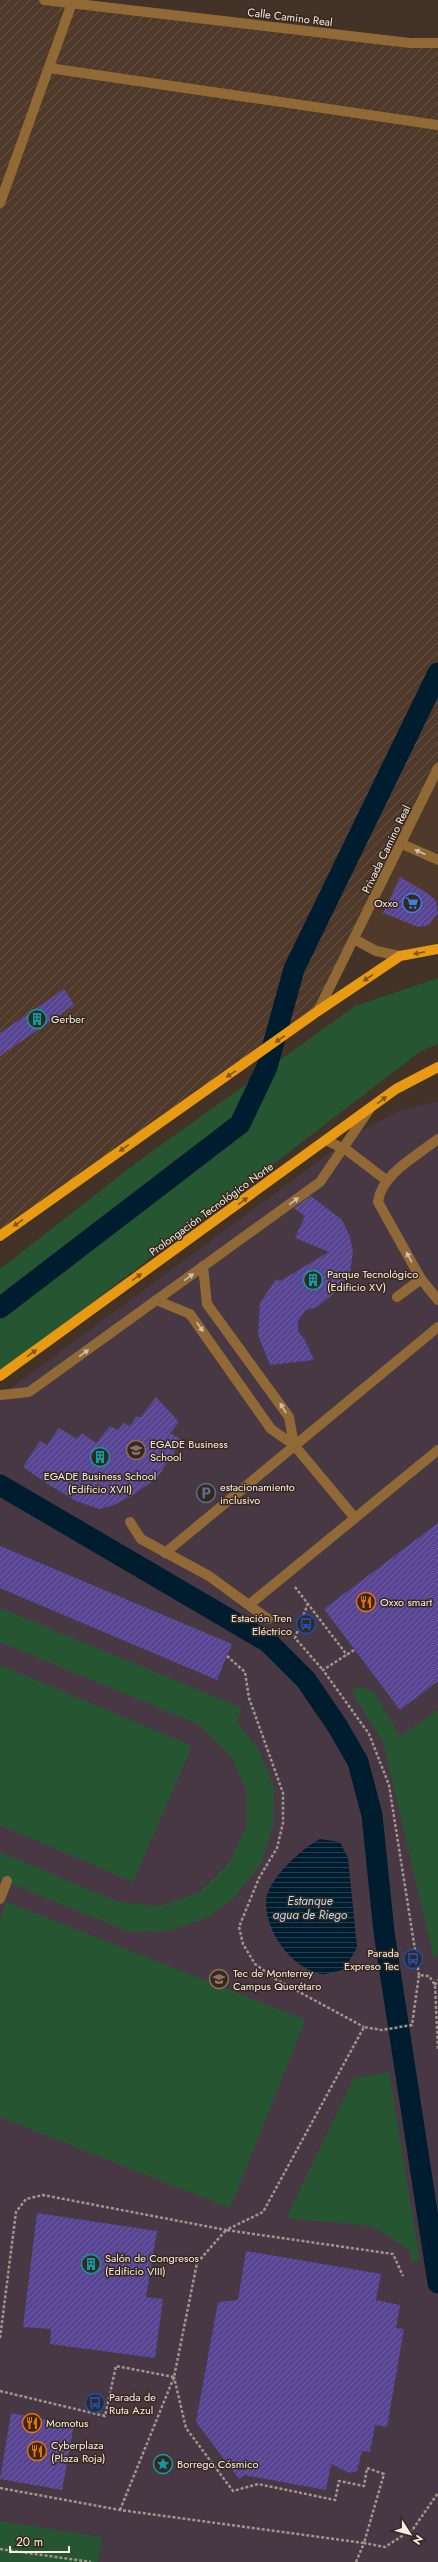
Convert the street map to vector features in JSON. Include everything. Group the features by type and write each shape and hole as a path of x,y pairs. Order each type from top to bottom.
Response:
{"main road":[{"path":"0,1236 318,1011 400,956 438,949"},
{"name":"Prolongación Tecnológico Norte","path":"0,1376 396,1089 438,1067"}],"street":[{"name":"Calle Camino Real","path":"44,0 410,43 438,43"},
{"path":"0,203 50,68 72,3"},
{"path":"50,68 438,125"},
{"name":"Privada Camino Real","path":"318,1011 402,844 438,768"},
{"path":"402,844 438,860"},
{"path":"354,939 376,950 400,956"},
{"path":"0,1395 30,1392 320,1182 369,1110"},
{"path":"438,1139 386,1180 380,1190 378,1202 421,1279 438,1300"},
{"path":"326,1140 343,1148 386,1180"},
{"path":"203,1266 207,1304 289,1417 294,1445"},
{"path":"397,1297 421,1279"},
{"path":"156,1300 190,1314 271,1429 294,1445 355,1518"},
{"path":"165,1553 438,1327"},
{"path":"250,1604 438,1450"},
{"path":"130,1522 141,1539 209,1576 250,1604 268,1619"},
{"path":"0,1899 7,1881"}],"path":[{"path":"285,1575 347,1655"},
{"path":"227,1656 245,1672 249,1698 283,1793 283,1823 277,1848 259,1878 239,1927 243,1944 256,1964 277,1980 364,2028 382,2030 412,2025 419,1975 389,1785 369,1734 323,1670 294,1638 308,1603"},
{"path":"323,1670 354,1650"},
{"path":"419,1975 429,1976 435,1985 438,2050"},
{"path":"435,1985 438,1980"},
{"path":"120,2510 174,2377 197,2263 226,2230 263,2212 364,2028"},
{"path":"0,2338 16,2212 26,2198 43,2195 226,2230 393,2254 402,2276"},
{"path":"0,2391 105,2416 116,2366 174,2377"},
{"path":"174,2377 186,2428 233,2491 258,2484 336,2500 339,2481 364,2486 367,2468 384,2474 364,2543 356,2562"},
{"path":"0,2488 120,2510 385,2547 412,2530 438,2493"},
{"path":"0,2549 92,2562"}],"shaded area":[{"path":"0,0 44,0 438,43 438,768 318,1011 0,1236"},
{"path":"433,780 438,782 438,949 400,956 354,939"},
{"name":"Tec de Monterrey Campus Querétaro","path":"438,1101 438,2562 0,2562 0,1396 358,1132 401,1110"}],"green space":[{"path":"438,978 438,1044 421,1051 0,1373 0,1269 136,1163 355,1006"},
{"path":"0,1608 242,1708 237,1722 260,1752 274,1787 273,1826 261,1863 234,1898 205,1919 167,1931 130,1932 0,1879 0,1852 118,1902 160,1906 200,1892 229,1863 247,1825 247,1792 232,1758 198,1724 0,1642"},
{"path":"0,1665 192,1746 133,1882 0,1825"},
{"path":"359,1686 374,1692 400,1736 438,1710 438,1953 434,1959 383,1742 352,1693"},
{"path":"7,1902 305,2020 230,2208 0,2117 0,1918"},
{"path":"389,2072 420,2261 412,2262 410,2250 372,2226 286,2218 354,2078"},
{"path":"0,2521 102,2537 98,2562 0,2562"}],"water":[{"name":"Estanque agua de Riego","path":"320,1839 340,1842 348,1858 357,1947 345,1969 333,1973 323,1974 310,1970 300,1964 290,1956 282,1946 275,1936 270,1924 266,1901 272,1884 279,1875 295,1857"}],"building":[{"name":"Oxxo","path":"400,877 429,894 436,901 438,913 429,925 418,927 383,913"},
{"name":"Gerber","path":"64,989 74,1005 0,1056 0,1033"},
{"name":"Parque Tecnológico (Edificio XV)","path":"311,1196 342,1220 350,1237 353,1252 350,1272 339,1289 317,1307 306,1310 298,1321 298,1331 305,1340 314,1360 270,1365 258,1335 260,1303 276,1279 280,1281 329,1252 295,1238 305,1216 294,1208"},
{"name":"EGADE Business School (Edificio XVII)","path":"156,1397 179,1422 170,1433 182,1440 157,1478 133,1495 114,1505 99,1509 76,1501 23,1467 40,1441 47,1445 59,1428 77,1439 82,1433 96,1443 110,1426 118,1430 124,1423 130,1426 136,1417 141,1417"},
{"path":"438,1523 438,1681 400,1710 324,1609"},
{"path":"0,1546 232,1644 217,1680 0,1588"},
{"name":"Salón de Congresos (Edificio VIII)","path":"37,2213 157,2231 146,2297 163,2299 155,2358 50,2344 51,2329 23,2327"},
{"path":"246,2251 381,2274 376,2300 400,2305 396,2328 404,2329 387,2427 375,2425 370,2452 362,2451 357,2471 349,2473 331,2464 326,2490 244,2475 239,2479 196,2422 218,2302 238,2300"},
{"name":"Cyberplaza (Plaza Roja)","path":"11,2413 74,2425 62,2490 0,2479"}],"waterway":[{"path":"0,1308 240,1124 267,1067 294,969 438,673"},
{"path":"0,1485 268,1642 306,1680 338,1727 358,1762 372,1815 384,1932 438,2283"}],"place":[{"name":"Oxxo","path":"412,903"},
{"name":"Gerber","path":"37,1019"},
{"name":"Parque Tecnológico (Edificio XV)","path":"313,1280"},
{"name":"EGADE Business School","path":"136,1450"},
{"name":"EGADE Business School (Edificio XVII)","path":"100,1457"},
{"name":"estacionamiento inclusivo","path":"206,1493"},
{"name":"Oxxo smart","path":"366,1602"},
{"name":"Estación Tren Eléctrico","path":"306,1624"},
{"name":"Parada Expreso Tec","path":"413,1959"},
{"name":"Tec de Monterrey Campus Querétaro","path":"219,1979"},
{"name":"Salón de Congresos (Edificio VIII)","path":"91,2264"},
{"name":"Parada de Ruta Azul","path":"95,2403"},
{"name":"Momotus","path":"32,2423"},
{"name":"Cyberplaza (Plaza Roja)","path":"37,2451"},
{"name":"Borrego Cósmico","path":"163,2464"}]}
